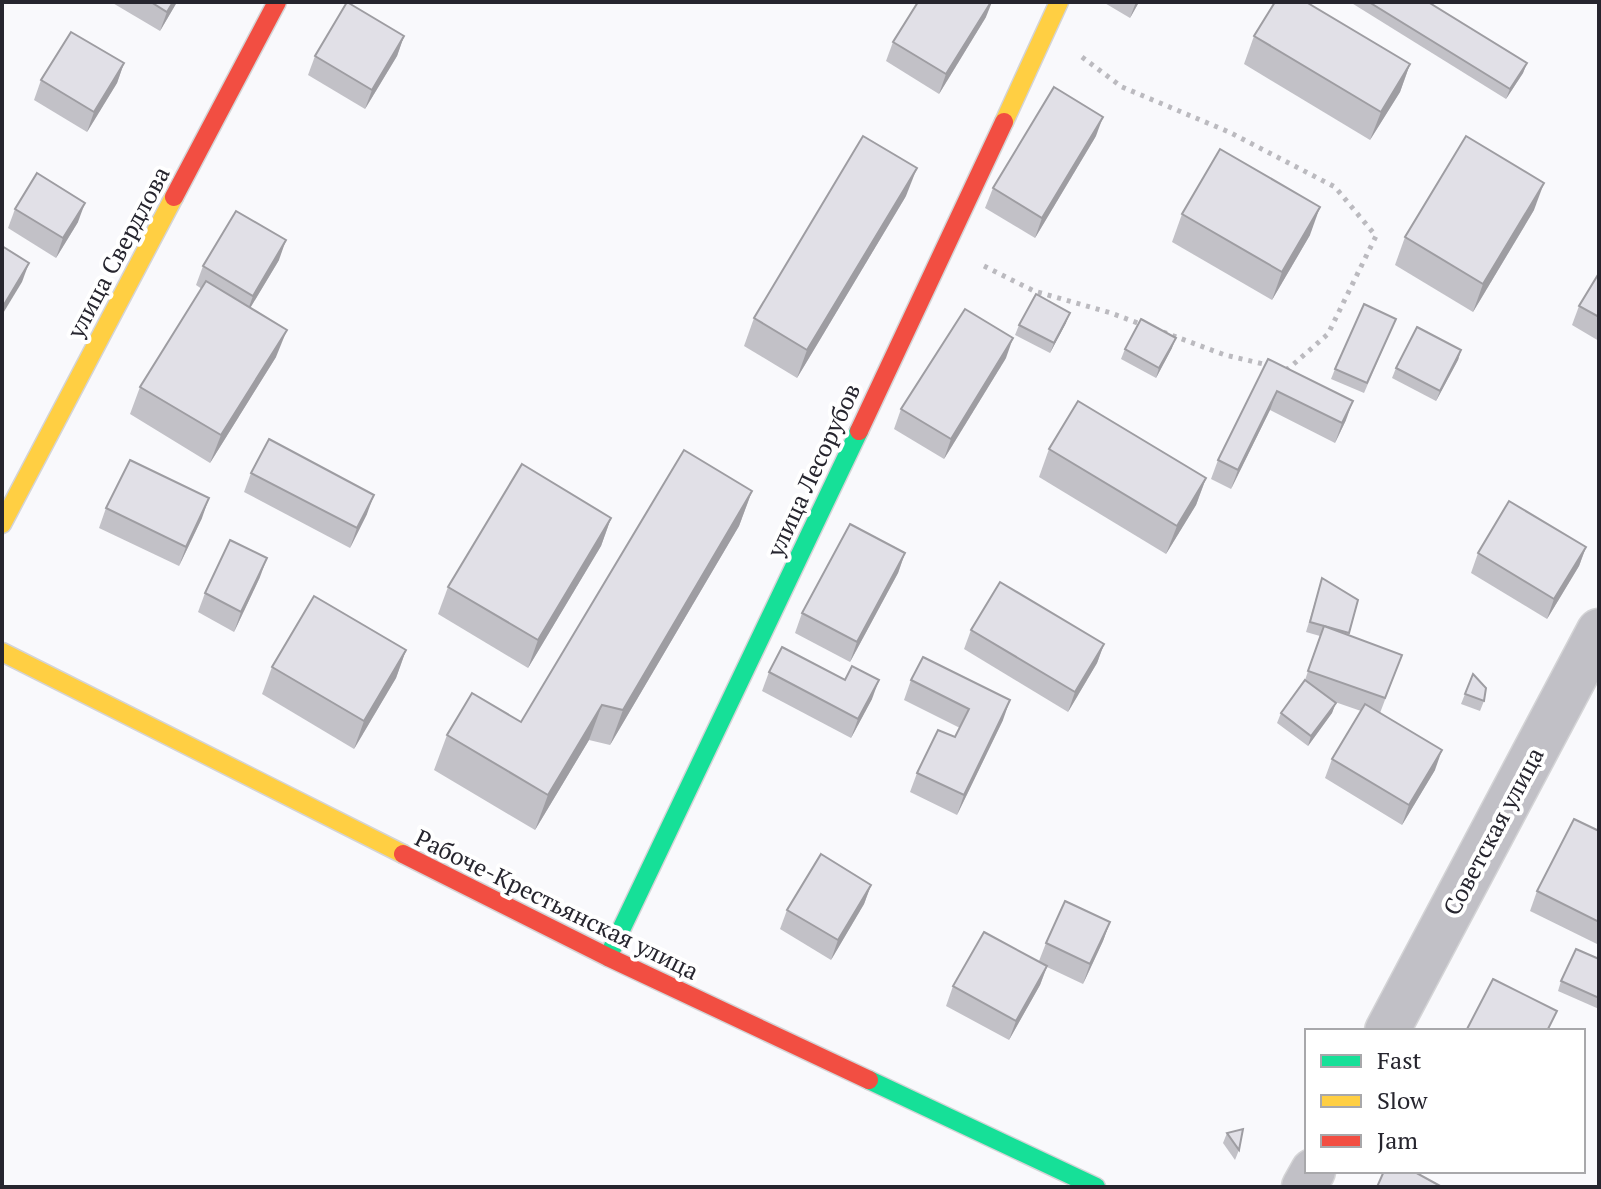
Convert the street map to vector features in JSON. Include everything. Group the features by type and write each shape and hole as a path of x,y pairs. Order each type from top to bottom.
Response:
{"street":[{"name":"улица Свердлова","path":"2,524 277,2"},
{"name":"улица Лесорубов","path":"608,957 947,246 1059,2"},
{"name":"Советская улица","path":"1388,1029 1599,631"},
{"name":"Рабоче-Крестьянская улица","path":"2,652 608,957 1096,1187"}],"path":[{"path":"947,246 1034,291 1111,313 1225,355 1288,369 1328,334 1376,236 1335,187 1229,132 1122,87 1047,28"}],"building":[{"path":"151,2 173,2 167,12"},
{"path":"347,2 404,36 372,90 315,56"},
{"path":"918,2 991,2 946,74 893,42"},
{"path":"1275,2 1306,2 1410,64 1381,112 1254,36"},
{"path":"1369,2 1428,2 1527,63 1510,89"},
{"path":"71,32 124,63 94,112 41,80"},
{"path":"1054,87 1103,117 1042,218 993,188"},
{"path":"863,136 917,168 807,350 754,318"},
{"path":"1466,136 1544,183 1483,284 1405,237"},
{"path":"1220,149 1320,207 1282,272 1182,214"},
{"path":"37,173 85,203 63,238 15,209"},
{"path":"236,211 286,240 253,296 203,266"},
{"path":"2,246 29,263 2,308"},
{"path":"1599,273 1599,317 1579,306"},
{"path":"206,281 287,330 221,435 140,387"},
{"path":"1036,294 1070,313 1054,343 1019,325"},
{"path":"1364,304 1396,319 1367,383 1335,369"},
{"path":"965,309 1013,338 951,439 901,409"},
{"path":"1141,319 1176,338 1159,368 1125,349"},
{"path":"1417,327 1461,350 1440,391 1396,368"},
{"path":"1268,359 1353,401 1342,423 1277,391 1238,470 1218,460"},
{"path":"1078,401 1206,478 1177,526 1049,449"},
{"path":"269,439 374,495 357,528 251,473"},
{"path":"684,450 752,491 623,710 602,705 548,795 447,735 472,693 521,722"},
{"path":"130,460 209,498 186,547 106,508"},
{"path":"522,464 611,518 538,640 448,587"},
{"path":"1509,501 1586,547 1554,599 1478,553"},
{"path":"850,524 905,553 857,642 802,613"},
{"path":"230,540 267,558 241,612 205,593"},
{"path":"1322,578 1358,600 1349,633 1310,622"},
{"path":"1000,582 1104,644 1075,692 971,630"},
{"path":"314,596 406,650 364,721 272,667"},
{"path":"1324,626 1402,655 1385,698 1308,671"},
{"path":"782,647 845,680 852,666 879,680 858,719 769,672"},
{"path":"923,657 1010,700 964,795 917,773 938,730 955,737 969,709 911,680"},
{"path":"1473,674 1486,688 1484,701 1465,694"},
{"path":"1305,680 1336,703 1311,736 1281,713"},
{"path":"1365,704 1442,750 1409,805 1332,759"},
{"path":"1574,819 1599,831 1599,922 1537,891"},
{"path":"821,854 871,885 838,940 787,910"},
{"path":"1065,901 1110,922 1090,964 1046,943"},
{"path":"984,932 1047,966 1016,1021 953,986"},
{"path":"1576,949 1599,959 1599,998 1561,981"},
{"path":"1493,979 1557,1011 1548,1029 1467,1029"},
{"path":"1243,1129 1239,1150 1227,1133"},
{"path":"1383,1173 1417,1173 1442,1187 1377,1187"}],"traffic: fast":[{"path":"608,957 859,431"},
{"path":"869,1080 1096,1187"}],"traffic: slow":[{"path":"1004,122 1059,2"},
{"path":"2,524 174,197"},
{"path":"2,652 403,854"}],"traffic: jam":[{"path":"174,197 277,2"},
{"path":"859,431 1004,122"},
{"path":"403,854 608,957 869,1080"}]}
